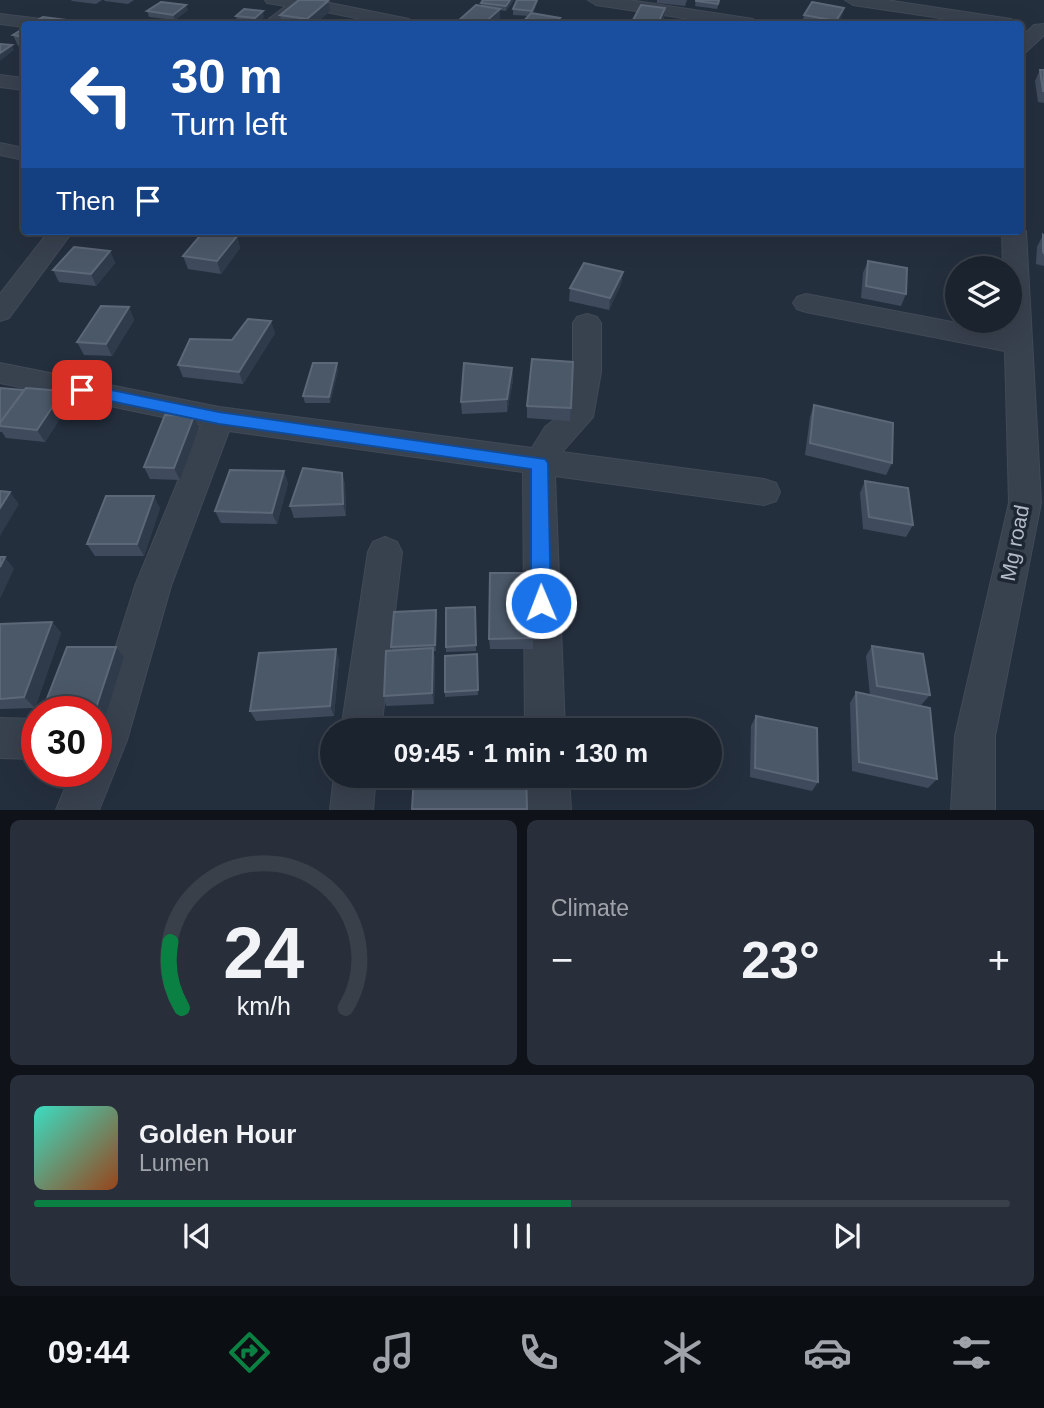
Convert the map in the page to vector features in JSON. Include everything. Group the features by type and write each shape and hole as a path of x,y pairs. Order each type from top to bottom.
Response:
{"street":[{"path":"273,0 305,1 395,21"},
{"path":"597,0 734,21"},
{"path":"853,0 990,21"},
{"path":"275,21 305,1"},
{"path":"893,21 900,8"},
{"path":"0,19 21,22"},
{"path":"1024,27 1042,29"},
{"path":"1024,45 1042,29"},
{"path":"0,81 21,84"},
{"path":"0,149 21,153"},
{"path":"0,312 58,235"},
{"name":"Mg road","path":"973,810 975,736 1025,503 1014,235"},
{"path":"806,303 1019,344"},
{"path":"544,718 539,463 556,435 578,416 587,372 587,323"},
{"path":"0,373 219,418 764,492"},
{"path":"112,711 153,586 219,418"},
{"path":"363,718 385,552"},
{"path":"0,738 21,739"},
{"path":"77,810 86,787"},
{"path":"351,810 354,788"},
{"path":"549,788 550,810"}],"building":[{"path":"299,0 328,1 307,19 280,15"},
{"path":"483,0 510,0 506,6 481,3"},
{"path":"517,0 537,0 532,11 513,9"},
{"path":"696,0 719,0 718,4"},
{"path":"161,2 186,5 173,15 147,11"},
{"path":"812,2 844,8 836,21 804,15"},
{"path":"476,5 500,9 486,21 458,21"},
{"path":"641,5 665,8 659,21 633,20"},
{"path":"244,9 263,11 255,18 236,16"},
{"path":"531,13 560,18 557,21 524,21"},
{"path":"43,17 75,21 36,21"},
{"path":"0,44 12,45 0,53"},
{"path":"1040,70 1044,70 1044,91 1043,91"},
{"path":"201,235 237,236 217,261 183,256"},
{"path":"74,247 110,251 91,274 53,270"},
{"path":"868,261 907,268 906,294 866,286"},
{"path":"584,263 623,272 610,298 570,288"},
{"path":"101,306 129,307 106,344 77,342"},
{"path":"248,319 271,321 239,372 178,365 190,339 232,340"},
{"path":"532,359 573,362 571,408 527,406"},
{"path":"313,363 337,363 329,397 303,396"},
{"path":"464,363 512,368 507,399 461,402"},
{"path":"0,388 24,390 0,423"},
{"path":"26,388 63,391 37,430 0,426 0,423"},
{"path":"814,405 893,423 892,463 810,443"},
{"path":"165,415 194,416 174,468 144,467"},
{"path":"303,468 342,473 343,504 290,506"},
{"path":"230,470 284,471 272,513 215,511"},
{"path":"865,481 908,488 913,525 869,517"},
{"path":"0,491 10,492 0,508"},
{"path":"106,496 154,496 137,544 87,544"},
{"path":"490,573 532,573 533,638 489,639"},
{"path":"475,607 476,645 446,647 446,608"},
{"path":"436,610 435,645 391,647 394,612"},
{"path":"52,622 24,696 21,697 0,699 0,624"},
{"path":"872,646 923,654 930,695 877,686"},
{"path":"67,647 116,647 100,696 48,696"},
{"path":"433,648 432,693 384,696 386,651"},
{"path":"336,649 330,706 250,711 259,653"},
{"path":"477,654 478,690 445,692 445,656"},
{"path":"856,692 930,708 937,779 859,762"},
{"path":"756,716 817,728 818,782 755,768"},
{"path":"413,788 526,788 527,809 412,809"}],"route":[{"path":"82,390 219,418 539,463 541,603"}]}
